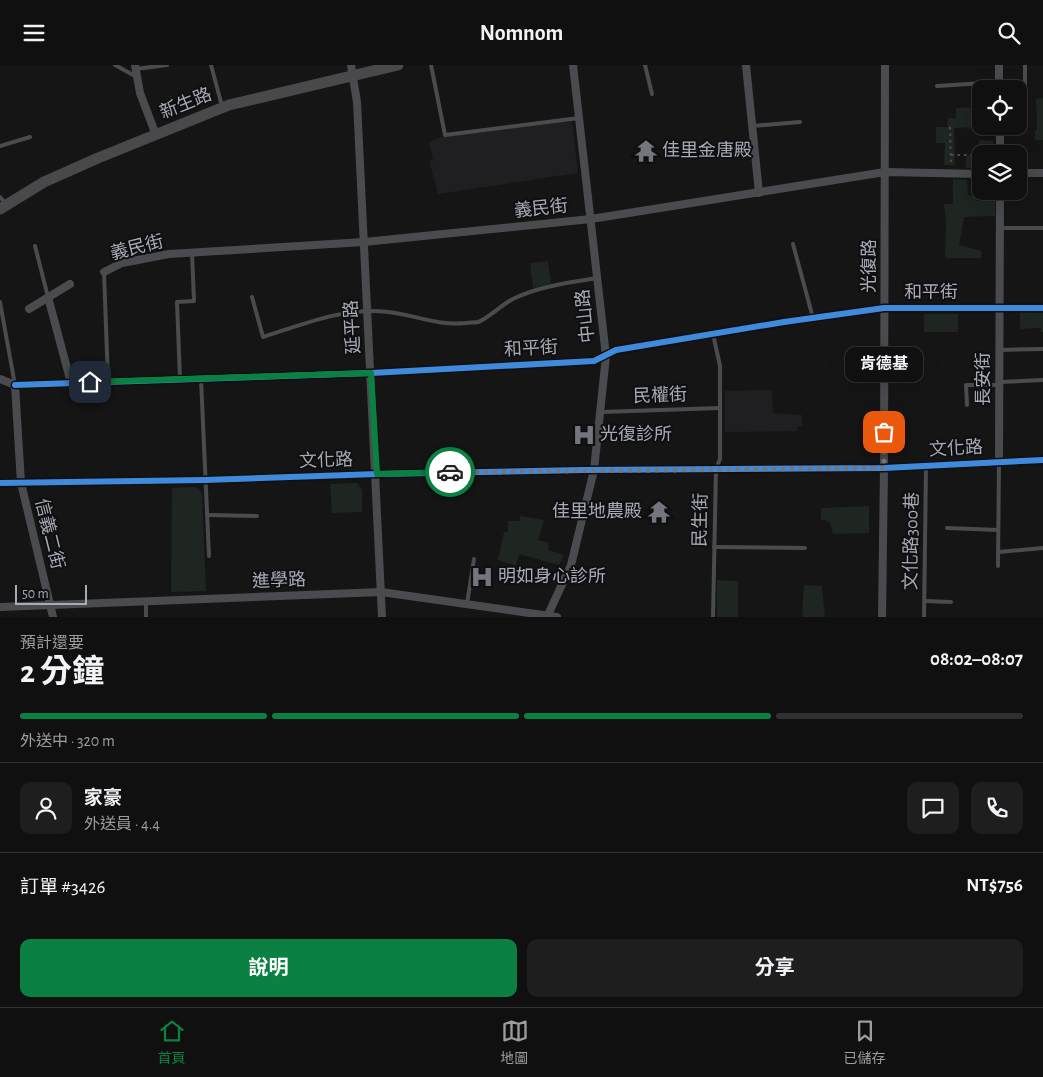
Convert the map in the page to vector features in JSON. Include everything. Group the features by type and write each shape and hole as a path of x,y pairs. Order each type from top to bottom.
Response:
{"main road":[{"name":"新生路","path":"2,203 98,158 223,107 352,70 398,65"}],"street":[{"name":"中山路","path":"548,616 571,565 594,470 606,356 574,65"},
{"path":"746,65 759,193"},
{"name":"光復路","path":"882,617 884,65"},
{"path":"999,65 1000,80"},
{"name":"延平路","path":"352,70 357,102 377,474 382,617"},
{"path":"136,71 140,93 156,135"},
{"name":"義民街","path":"104,272 122,263 169,254 364,242 591,219 885,172 972,174"},
{"path":"1027,173 1043,173"},
{"name":"長安街","path":"999,462 1000,200"},
{"path":"29,309 70,284"},
{"path":"48,297 71,383"},
{"name":"和平街","path":"15,385 371,373 594,361 616,350 884,307 1043,308"},
{"path":"0,379 15,385"},
{"name":"信義二街","path":"15,385 21,483 53,617"},
{"name":"文化路","path":"0,483 594,470 884,468 1043,460"},
{"name":"進學路","path":"0,607 381,592 557,617"}],"lane":[{"path":"115,65 136,71 167,65"},
{"path":"211,65 223,107"},
{"path":"431,65 445,135 579,118"},
{"path":"645,65 652,94"},
{"path":"1025,65 1025,80"},
{"path":"937,86 972,86"},
{"path":"752,126 800,122"},
{"path":"0,146 30,137"},
{"path":"1000,228 1043,228"},
{"path":"793,244 813,318"},
{"path":"36,246 48,297"},
{"path":"180,379 177,302 194,301 192,252"},
{"path":"104,272 108,381"},
{"path":"252,297 262,337 328,317 368,311 388,312 451,325 478,321 513,299 536,290 597,278"},
{"path":"0,302 15,385"},
{"name":"民生街","path":"713,334 720,366 720,459 716,469 713,617"},
{"path":"999,350 1043,349"},
{"path":"201,379 209,556"},
{"path":"967,405 966,385 1043,380"},
{"name":"民權街","path":"601,412 720,408"},
{"name":"長安街","path":"998,566 999,462"},
{"name":"文化路300巷","path":"924,617 926,465"},
{"path":"207,515 257,516"},
{"path":"947,528 998,530"},
{"path":"714,547 805,548"},
{"path":"998,552 1043,548"},
{"path":"467,604 474,559"},
{"path":"146,601 146,617"},
{"path":"924,601 951,602"}],"path":[{"path":"950,127 951,174"},
{"path":"951,155 972,155"}],"shaded area":[{"path":"1043,98 1043,140 1035,140 1035,130 1037,130 1036,99"},
{"path":"972,107 972,127 954,128 955,165 944,165 945,143 936,143 936,127 947,127 948,118 956,118 956,108"},
{"path":"572,121 578,173 438,194 429,161 433,160 429,142 444,136"},
{"path":"979,140 993,141 993,145 979,145"},
{"path":"966,156 972,156 972,168 966,168"},
{"path":"953,179 967,180 968,195 972,196 972,200 995,200 995,216 964,217 959,245 982,251 981,258 945,258 946,223 944,204 953,204"},
{"path":"548,261 551,284 533,288 530,263"},
{"path":"1020,312 1043,313 1043,332 1041,332 1041,328 1020,329"},
{"path":"924,314 958,314 958,332 924,332"},
{"path":"725,391 772,391 773,413 802,415 802,426 798,426 797,431 725,432"},
{"path":"357,483 362,490 362,512 332,513 330,484"},
{"path":"197,487 202,494 206,591 171,592 172,488"},
{"path":"869,506 869,533 833,534 830,523 821,520 821,508"},
{"path":"520,516 544,520 538,540 549,543 548,550 564,555 559,565 519,554 516,566 498,560 504,532 508,532 508,521 520,521"},
{"path":"717,580 738,581 738,617 717,617"},
{"path":"804,585 822,586 825,617 802,617"}],"cycle path":[{"path":"15,385 371,373 594,361 616,350 784,322 884,308 1043,308"},
{"path":"0,483 205,480 583,470 884,468 1043,460"}],"way so far":[{"path":"450,472 884,468 884,432"}],"place":[{"name":"佳里金唐殿","path":"646,151"},
{"name":"肯德基","path":"884,432"},
{"name":"光復診所","path":"584,435"},
{"name":"佳里地農殿","path":"659,512"},
{"name":"明如身心診所","path":"482,577"}],"route":[{"path":"90,382 371,373 377,474 450,472"}]}
